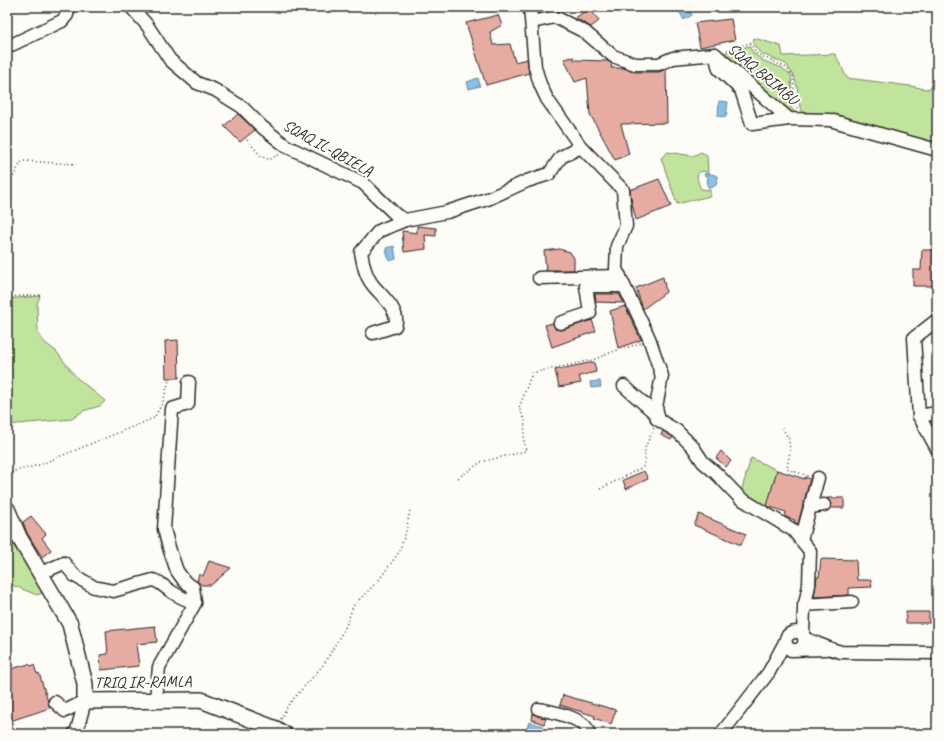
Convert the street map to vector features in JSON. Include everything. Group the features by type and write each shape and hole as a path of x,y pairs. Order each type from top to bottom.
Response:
{"main road":[{"name":"TRIQ IR-RAMLA","path":"7,509 19,537 70,624 85,684 85,701 156,699 201,700 280,732"}],"street":[{"path":"7,47 62,21 67,15 68,7"},
{"name":"SQAQ IL-QBIELA","path":"131,7 147,25 170,60 197,83 215,90 242,107 262,127 286,146 363,183 396,215 405,220"},
{"path":"530,7 536,67 540,84 547,99 581,148 623,190 626,226 616,246 616,269 649,338 662,376 656,407 658,418"},
{"name":"SQAQ BRIMBU","path":"532,22 555,17 585,32 613,56 635,64 659,64 673,58 715,54 789,119 830,120 937,150"},
{"path":"715,54 719,70 741,90 752,124 789,119"},
{"path":"373,333 395,326 396,318 387,299 372,284 364,267 361,252 379,231 405,220 447,212 476,203 549,174 561,157 581,148"},
{"path":"539,278 622,281"},
{"path":"560,323 590,313 586,286 622,281"},
{"path":"937,320 914,338 919,416 937,449"},
{"path":"156,699 159,667 195,603 193,587 185,582 177,571 164,528 172,409 188,404 189,382"},
{"path":"624,386 658,418 693,446 703,462 740,498 793,530 810,551 809,584 804,607 796,637 788,648 797,650 831,649"},
{"path":"919,416 937,413"},
{"path":"801,540 810,507 815,478"},
{"path":"810,507 824,505"},
{"path":"41,573 64,563 75,576 94,588 113,591 153,580 159,582 180,597 195,603"},
{"path":"804,607 852,602"},
{"path":"796,637 841,652 937,653"},
{"path":"769,672 804,644 796,637"},
{"path":"721,734 796,637"},
{"path":"55,702 66,711 85,701"},
{"path":"74,734 77,730 85,701"},
{"path":"539,709 559,714 584,724 588,729 589,734"}],"path":[{"path":"715,54 750,43 757,54 785,67 793,76 795,104 803,120"},
{"path":"247,140 260,155 269,160 278,156 286,146"},
{"path":"7,187 22,161 76,164"},
{"path":"7,297 40,295"},
{"path":"458,478 481,462 526,451 524,441 526,421 519,408 532,372 593,360 612,352 642,343 649,338"},
{"path":"7,473 39,465 154,418 163,402 169,380"},
{"path":"600,489 643,467 646,448 658,418"},
{"path":"782,428 789,439 790,451 787,469 815,478"},
{"path":"280,732 288,705 324,664 346,626 353,606 379,580 399,552 406,532 410,509"}],"shaded area":[{"path":"937,408 937,437 929,420"}],"green space":[{"path":"754,38 781,46 783,56 835,54 847,78 926,89 937,86 937,147 804,115 796,97 798,90 794,76 786,64 760,53 753,44"},
{"path":"749,46 754,54 764,61 782,68 791,75 792,92 782,96 797,115 795,116 720,54"},
{"path":"668,152 693,156 701,152 707,155 708,172 700,172 697,176 701,189 710,190 710,196 677,204 661,158"},
{"path":"40,296 37,304 38,333 45,343 56,351 76,377 105,401 100,406 83,411 72,419 7,425 7,299"},
{"path":"751,458 777,470 765,511 753,502 753,498 747,497 741,492"},
{"path":"7,536 45,592 37,595 7,583"}],"water":[{"path":"688,7 692,15 684,20 679,11"},
{"path":"478,78 480,86 469,89 467,82"},
{"path":"719,101 728,102 726,117 718,116"},
{"path":"705,173 718,177 716,185 709,188 707,185 708,177 704,175"},
{"path":"394,246 396,259 389,261 386,248"},
{"path":"600,381 601,387 591,388 590,382"},
{"path":"529,722 543,726 541,734 525,734"}],"building":[{"path":"538,7 557,7 557,10 538,13"},
{"path":"590,8 599,21 591,27 575,18"},
{"path":"498,15 502,25 490,32 493,45 510,44 515,62 527,59 529,73 486,85 466,23"},
{"path":"731,19 735,40 700,47 695,23"},
{"path":"574,57 574,60 608,61 612,64 611,68 623,68 635,72 659,72 666,69 667,123 621,124 629,154 615,160 590,114 587,78 575,82 564,59"},
{"path":"238,114 255,130 240,142 224,126"},
{"path":"659,179 671,206 636,220 630,190"},
{"path":"417,226 436,228 436,236 425,235 426,249 404,252 402,231 417,233"},
{"path":"559,249 570,252 574,258 574,270 546,270 544,251"},
{"path":"922,250 937,250 937,286 913,286 913,270 921,270"},
{"path":"663,277 666,292 643,309 636,288"},
{"path":"595,294 619,294 624,303 596,302"},
{"path":"625,306 641,340 618,348 610,311"},
{"path":"592,320 596,331 552,347 545,325 553,323 555,329 562,330"},
{"path":"178,340 179,378 166,378 165,341"},
{"path":"594,362 596,372 579,376 581,383 559,387 555,370"},
{"path":"663,431 673,437 671,440 661,435"},
{"path":"721,451 731,461 726,467 716,458"},
{"path":"777,470 805,479 805,477 810,479 798,524 794,522 795,520 785,517 786,512 767,506"},
{"path":"644,471 648,479 626,489 623,480"},
{"path":"827,498 844,498 844,508 831,508 831,504"},
{"path":"699,514 746,534 741,545 694,525"},
{"path":"31,516 46,534 42,538 51,550 42,557 27,533 23,522"},
{"path":"821,559 856,560 857,580 871,580 872,587 849,588 849,595 814,597 817,577 819,577"},
{"path":"209,561 231,568 211,585 202,585 197,581 199,574 203,576"},
{"path":"906,612 929,612 929,623 906,623"},
{"path":"155,626 157,642 136,644 139,666 101,670 100,655 108,654 106,631"},
{"path":"29,664 31,666 34,665 37,674 39,673 50,708 7,722 7,670"},
{"path":"563,695 616,710 611,724 594,718 595,716 560,705"},
{"path":"533,713 537,716 546,718 544,724 532,720"}]}
